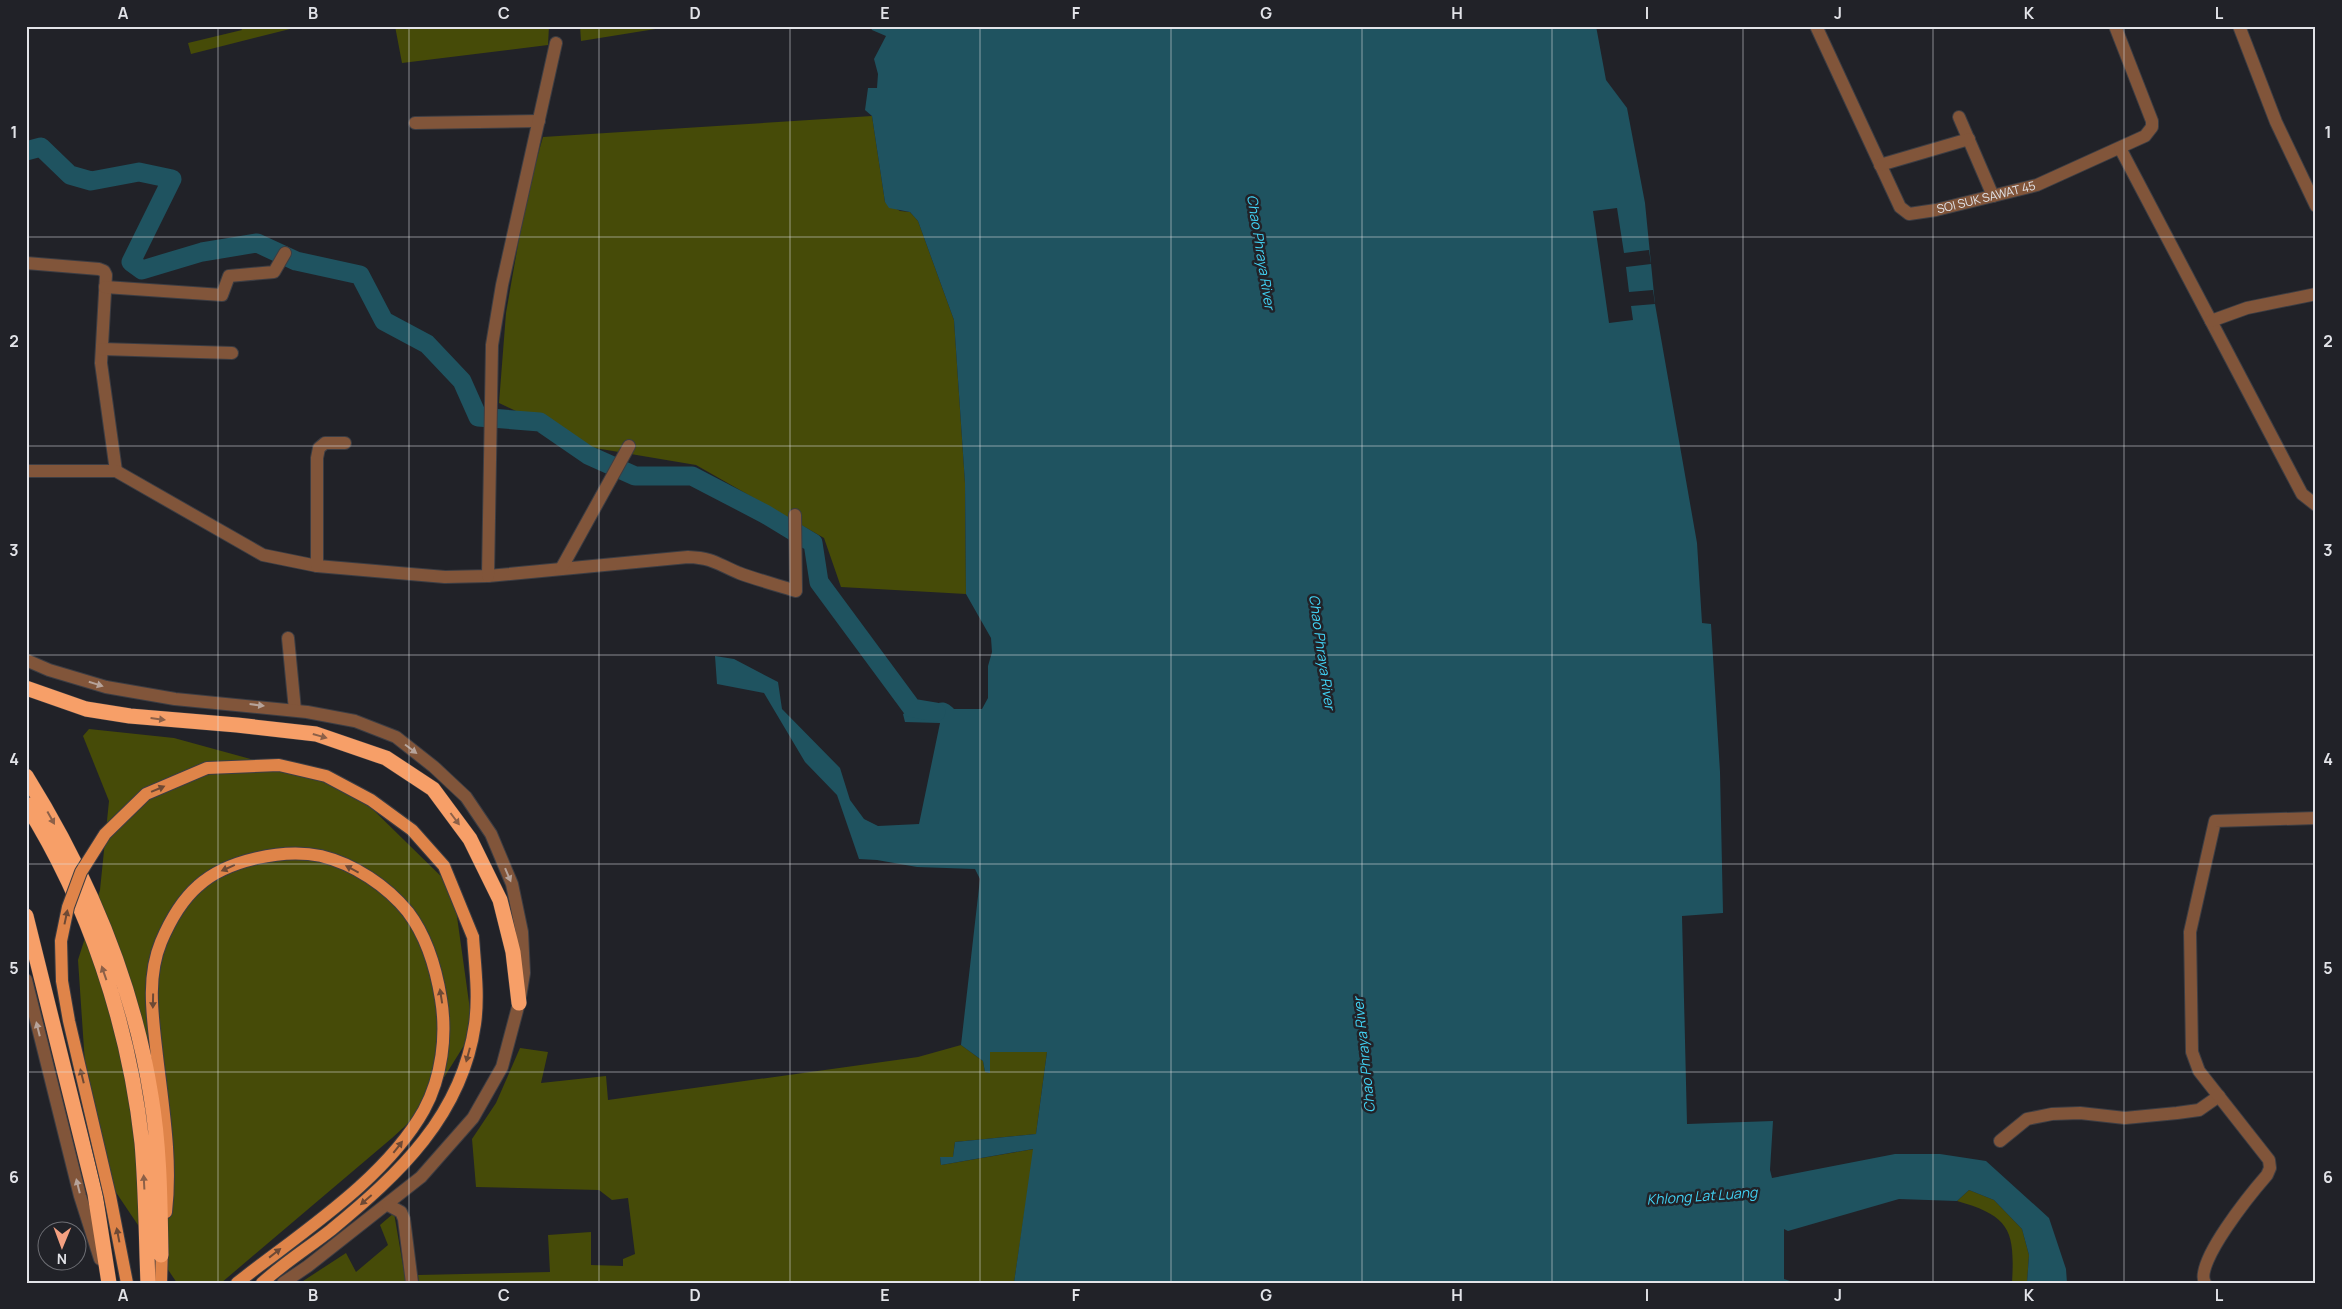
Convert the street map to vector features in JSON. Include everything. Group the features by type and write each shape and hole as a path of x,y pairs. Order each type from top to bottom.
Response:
{"highway":[{"path":"26,688 86,708 171,720 316,734 386,758 433,789 470,839 500,900 513,952 519,1003"},
{"path":"26,776 50,815 88,890 129,998 143,1049 155,1123 160,1182 161,1255"},
{"path":"26,804 58,860 75,897 114,1002 127,1053 142,1144 148,1283"},
{"path":"26,916 95,1194 108,1283"}],"main road":[{"path":"127,1283 108,1188 69,1022 62,981 61,941 68,907 81,872 105,834 146,794 207,768 279,765 326,776 371,800 412,830 444,866 472,937 477,985 475,1023 469,1056 458,1086 424,1142 401,1168 330,1230 262,1283"},
{"path":"162,1283 161,1255 167,1203 168,1161 153,1014 153,968 160,944 172,920 196,886 214,874 233,865 274,855 320,856 349,866 380,885 407,911 425,939 438,976 444,1015 443,1051 436,1081 425,1108 395,1152 354,1191 237,1283"}],"street":[{"name":"SOI SUK SAWAT 45","path":"1816,26 1900,207 1909,214 1936,210 2037,186 2145,136 2152,127 2152,121 2115,26"},
{"path":"2239,26 2276,122 2316,206"},
{"path":"488,576 492,344 502,285 556,43"},
{"path":"1959,117 1993,196"},
{"path":"415,124 539,121"},
{"path":"1880,164 1969,139"},
{"path":"2120,148 2302,494 2316,505"},
{"path":"105,287 218,295 224,293 231,275 268,274 274,272 285,253"},
{"path":"26,264 99,269 104,271 106,275 101,363 116,471"},
{"path":"2211,321 2247,308 2316,294"},
{"path":"102,349 232,353"},
{"path":"317,566 317,458 319,448 325,443 345,443"},
{"path":"561,569 628,450"},
{"path":"26,471 116,471 263,555 317,566 445,577 488,576 705,558 719,562 738,573 796,591 795,515"},
{"path":"288,638 295,710"},
{"path":"26,660 49,670 106,687 175,699 295,710 355,722 396,738 434,767 466,797 491,834 512,884 522,940 524,973 519,1003 502,1067 472,1118 421,1177 388,1205 283,1283"},
{"path":"2205,1283 2203,1272 2222,1233 2266,1176 2270,1168 2269,1160 2199,1071 2192,1052 2190,932 2215,821 2316,818"},
{"path":"26,980 29,1006 80,1196 108,1283"},
{"path":"2000,1141 2027,1119 2052,1114 2080,1114 2125,1118 2177,1113 2199,1110 2219,1096"},
{"path":"388,1205 401,1212 404,1219 412,1283"}],"green space":[{"path":"240,26 302,26 191,54 188,43 242,30"},
{"path":"395,26 549,26 548,45 402,63"},
{"path":"580,26 674,26 581,41"},
{"path":"872,116 885,202 900,211 910,212 918,221 954,320 965,483 966,594 841,587 824,538 696,465 595,448 499,403 506,313 527,193 543,137"},
{"path":"89,729 174,738 272,765 354,791 453,888 473,1031 425,1108 221,1283 177,1283 107,1179 85,1064 78,960 100,890 109,801 83,736"},
{"path":"961,1045 983,1061 985,1072 989,1073 990,1052 1047,1052 1036,1134 955,1142 953,1157 940,1158 941,1165 1034,1149 1014,1283 419,1283 418,1275 550,1272 548,1235 591,1232 591,1265 623,1266 623,1259 635,1254 628,1198 612,1200 599,1190 476,1187 472,1139 496,1103 520,1048 548,1052 541,1083 606,1076 608,1100 918,1057"},
{"path":"1969,1190 1994,1200 2022,1229 2029,1255 2027,1283 2012,1283 2012,1250 2006,1228 1988,1213 1957,1201"},
{"path":"394,1213 406,1283 300,1283 346,1253 356,1272 388,1245 380,1225"}],"water":[{"path":"870,26 1596,26 1606,80 1627,108 1645,203 1655,304 1697,543 1702,623 1711,624 1720,772 1723,913 1682,916 1687,1124 1773,1121 1770,1170 1772,1178 1895,1154 1940,1154 1986,1161 2049,1218 2066,1269 2067,1283 2027,1283 2029,1255 2022,1229 1994,1200 1969,1190 1957,1201 1899,1199 1788,1231 1784,1229 1784,1279 1796,1283 1014,1283 1033,1149 941,1165 940,1157 953,1157 955,1142 1036,1134 1047,1052 990,1052 990,1073 985,1072 983,1061 961,1045 980,879 975,869 917,867 859,859 837,795 805,762 764,693 717,684 715,656 734,659 778,682 782,709 840,768 850,800 864,819 878,826 919,824 940,723 905,722 903,714 910,710 942,702 954,709 982,709 988,698 988,666 992,652 991,638 966,594 965,483 954,320 918,221 910,212 889,208 885,202 872,116 865,110 868,88 877,88 878,74 874,59 886,36 872,30"}],"pier":[{"path":"1617,208 1624,253 1649,250 1651,264 1626,267 1629,292 1653,290 1655,304 1631,306 1633,320 1609,323 1593,211"}],"waterway":[{"path":"26,151 41,147 70,175 91,181 139,172 172,179 131,262 142,270 202,252 257,243 296,261 360,275 384,321 427,344 462,381 478,417 540,422 588,455 635,476 692,476 765,514 813,543 819,582 912,708 936,712"}],"water label":[{"name":"Chao Phraya River","path":"1261,252"},
{"name":"Chao Phraya River","path":"1322,652"},
{"name":"Chao Phraya River","path":"1364,1055"},
{"name":"Khlong Lat Luang","path":"1702,1196"}]}
